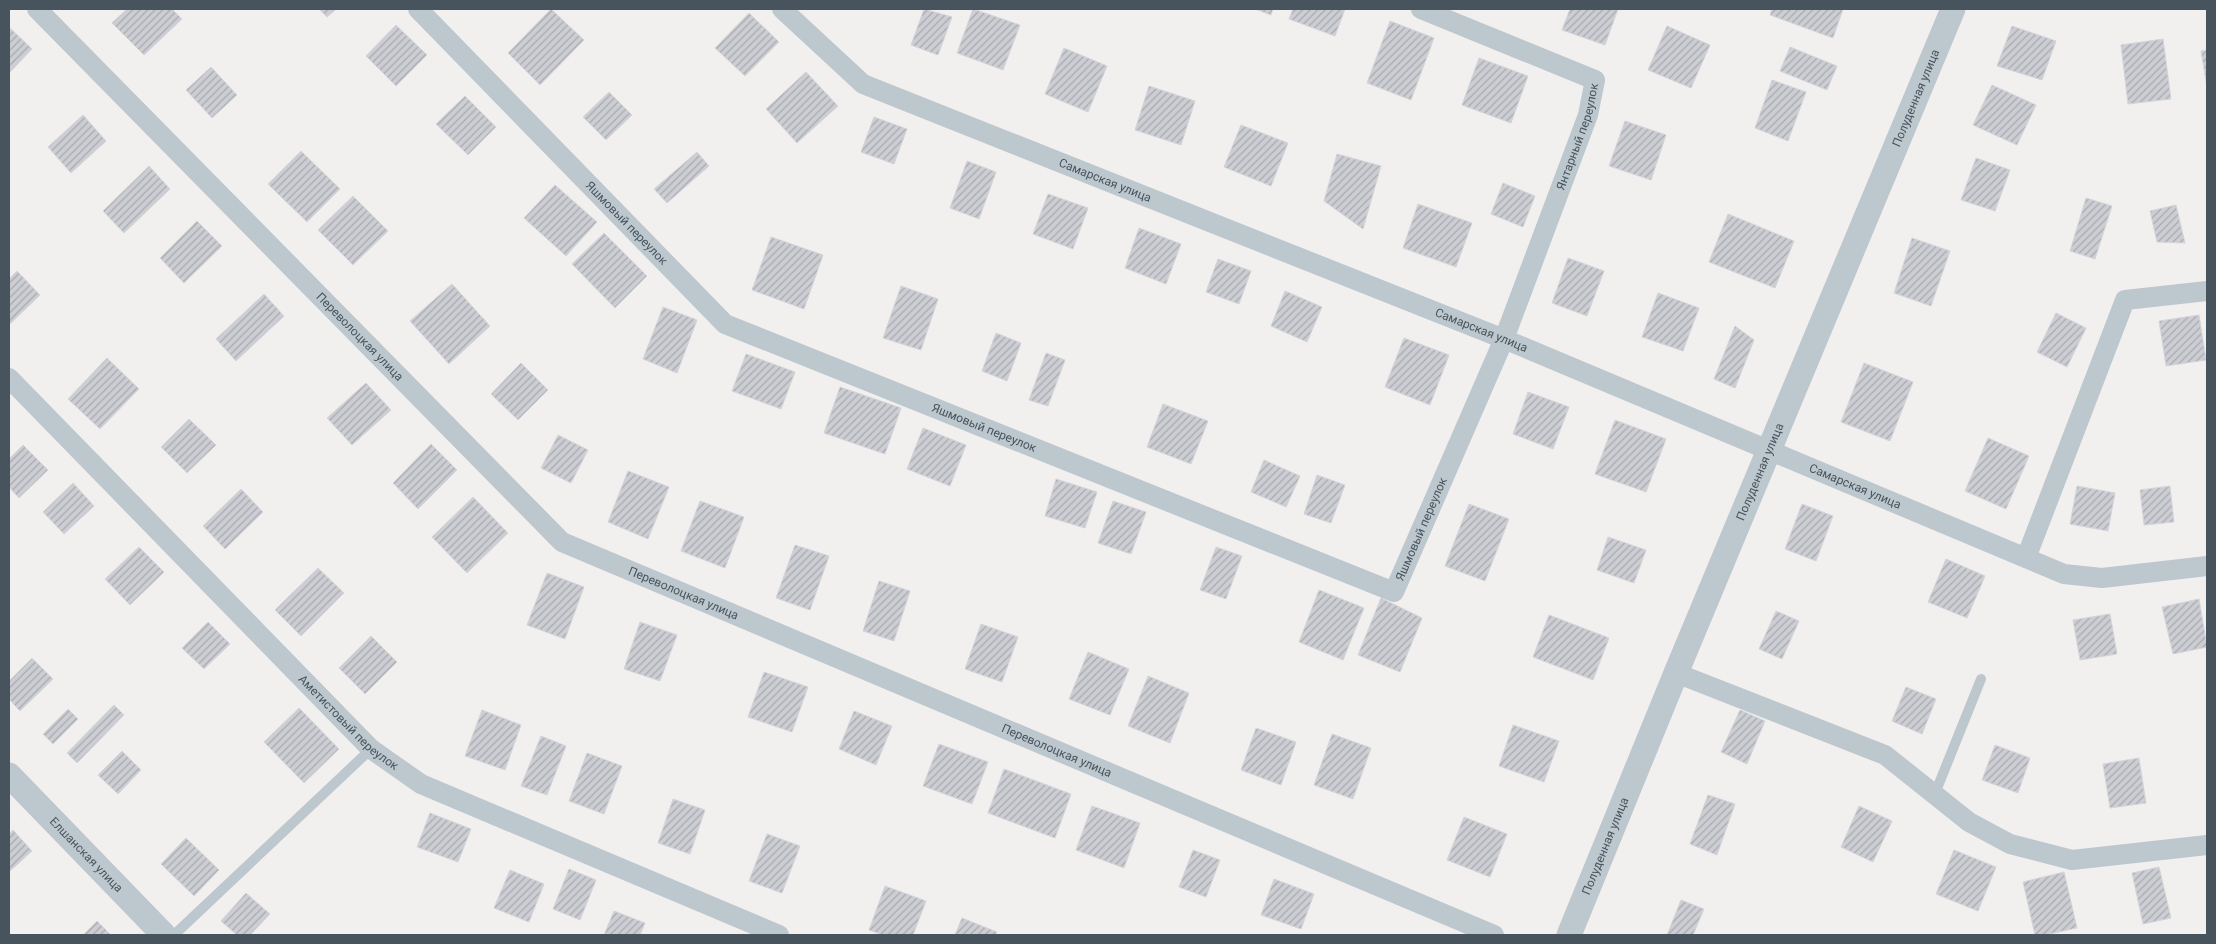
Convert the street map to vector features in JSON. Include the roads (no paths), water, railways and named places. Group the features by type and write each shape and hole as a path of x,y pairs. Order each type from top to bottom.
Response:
{"street":[{"name":"Переволоцкая улица","path":"37,9 562,542 1494,935"},
{"name":"Яшмовый переулок","path":"418,9 725,324 1394,592 1504,339"},
{"name":"Самарская улица","path":"782,9 863,84 1504,339 2064,574 2102,578 2207,566"},
{"name":"Янтарный переулок","path":"1421,9 1595,80 1588,115 1504,339"},
{"name":"Полуденная улица","path":"1569,935 1768,451 1953,9"},
{"path":"2026,558 2125,300 2207,291"},
{"name":"Аметистовый переулок","path":"9,378 371,749 421,784 779,935"},
{"path":"1676,673 1885,755 1921,782 1934,796 1968,822 2010,844 2072,860 2207,845"},
{"name":"Елшанская улица","path":"9,775 164,935"}],"lane":[{"path":"1934,796 1981,680"},
{"path":"174,935 371,749"}]}
